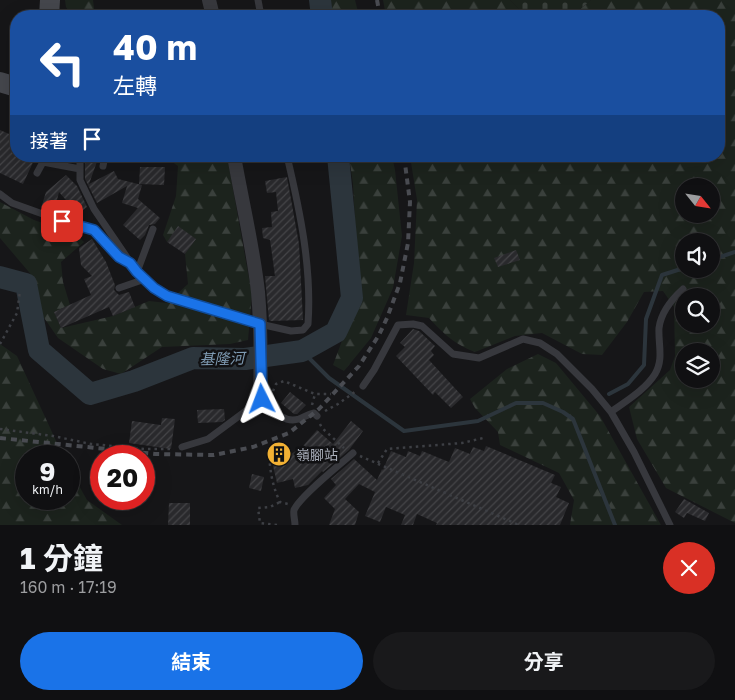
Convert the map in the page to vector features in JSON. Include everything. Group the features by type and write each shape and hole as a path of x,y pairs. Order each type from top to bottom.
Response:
{"street":[{"path":"235,162 248,222 260,327 265,395"}],"lane":[{"path":"36,173 43,162 80,169"},
{"path":"79,162 80,180 94,209 130,263 154,288 167,296 260,327 291,331 302,330 308,324 310,301 306,254 288,162"},
{"path":"103,166 104,162"},
{"path":"0,194 12,203 79,227 94,230 119,257 130,263"},
{"path":"137,272 153,229"},
{"path":"119,288 145,280"},
{"path":"611,412 639,392 655,374 661,356 659,327 670,301 675,296"},
{"path":"363,386 398,326 413,324 422,326 453,354 479,358 524,339 540,343 557,354 592,388 611,412 634,452 670,525"},
{"path":"182,447 208,439 265,395 279,416 291,421 308,414 314,413 318,415"},
{"path":"295,525 293,512 297,504 324,477 354,453"}],"path":[{"path":"0,344 17,313 20,291"},
{"path":"265,395 276,384 284,381 315,394 331,394"},
{"path":"363,386 338,404 318,415 322,428 342,446 354,453 519,525"},
{"path":"0,429 53,436 91,444 170,450 182,447"},
{"path":"378,463 387,449 462,443 483,438"},
{"path":"276,448 269,452 269,457 273,488 280,502"},
{"path":"278,525 260,522 258,508 270,507 280,502 297,504"}],"green space":[{"path":"65,0 93,0 94,10 68,10"},
{"path":"328,0 355,0 358,10 329,10"},
{"path":"383,0 510,0 520,10 385,10"},
{"path":"510,0 591,0 579,10 520,10"},
{"path":"591,0 735,0 735,523 666,488 637,439 629,407 670,370 675,356 674,307 663,291 644,292 627,322 602,355 582,354 542,333 515,336 475,352 461,346 450,338 429,318 406,315 414,263 417,200 411,162 725,162 725,10 579,10"},
{"path":"172,162 228,162 252,295 248,340 230,344 162,347 121,374 103,369 58,338 40,312 34,278 0,238 0,202 34,220 77,235 84,242 61,262 63,282 70,305 54,312 61,328 113,316 149,301 167,303 188,284 185,254 196,239 178,227 167,242 163,235 176,196 178,166"},
{"path":"350,162 393,162 402,236 393,288 371,338 344,371 333,365 359,295 353,184"},
{"path":"0,344 17,356 58,445 15,445 15,510 80,510 80,488 90,502 90,510 101,510 122,525 0,525"},
{"path":"538,354 556,363 600,416 661,525 570,525 574,500 559,473 500,445 498,432 475,408 470,399 507,369"}],"building":[{"path":"0,130 10,134 10,162 33,162 23,184 0,173"},
{"path":"85,162 97,162 89,184 114,171 118,179 142,185 138,199 160,218 155,224 149,225 145,235 140,240 123,225 138,208 122,203 127,186 97,203 85,179"},
{"path":"140,167 165,167 164,185 139,184"},
{"path":"66,175 77,186 87,207 78,214 59,192 54,212 41,208 46,192"},
{"path":"287,177 299,244 303,320 271,321 269,320 265,276 275,276 270,240 263,238 262,228 272,227 271,212 278,211 276,192 267,193 265,181"},
{"path":"178,226 196,239 185,254 167,242"},
{"path":"92,239 106,262 115,285 114,290 119,295 129,292 135,307 113,316 109,307 61,328 54,312 91,295 84,279 92,276 81,265 79,248"},
{"path":"516,250 520,260 498,267 494,258"},
{"path":"413,329 419,331 435,346 431,351 434,355 429,360 463,397 451,408 435,392 433,395 396,356 405,347 400,343"},
{"path":"290,392 306,405 297,414 294,414 281,403"},
{"path":"224,409 225,420 222,422 198,423 197,410"},
{"path":"162,418 175,419 171,449 155,447 155,445 129,443 132,421 161,425"},
{"path":"351,421 363,431 349,450 322,471 308,485 295,488 293,479 277,483 270,453 286,446 288,456 303,446 317,430 333,444"},
{"path":"486,446 555,475 551,483 561,487 556,497 569,503 560,525 436,525 437,523 417,514 413,525 401,525 405,515 386,507 380,522 365,516 375,492 359,484 345,499 359,512 355,525 329,525 335,509 324,498 336,485 331,479 354,459 377,480 391,451 406,457 408,451 420,456 422,451 449,462 455,448 470,454 473,447 484,451"},
{"path":"252,474 264,477 261,491 249,488"},
{"path":"684,499 709,513 705,521 687,513 684,518 675,512"},
{"path":"169,503 190,503 190,525 168,525"}],"waterway":[{"name":"基隆河","path":"320,0 321,10"},
{"name":"基隆河","path":"0,277 26,284 39,350 90,394 134,381 193,358 245,359 302,351 336,332 352,298 339,162"},
{"path":"720,257 735,252"},
{"path":"609,394 628,384 644,365 646,319 662,275 675,271"},
{"path":"302,351 329,378 404,431 478,421 516,403 543,403 563,412 573,419 615,525"}],"railway":[{"path":"377,0 379,10"},
{"path":"0,438 155,454 214,455 253,447 289,433 319,409 359,366 379,335 387,318 400,283 408,243 410,202 405,162"}],"place":[{"name":"嶺腳站","path":"279,454"}],"route":[{"path":"62,221 94,230 119,257 130,263 154,288 167,296 260,324 260,395 262,399"}]}
